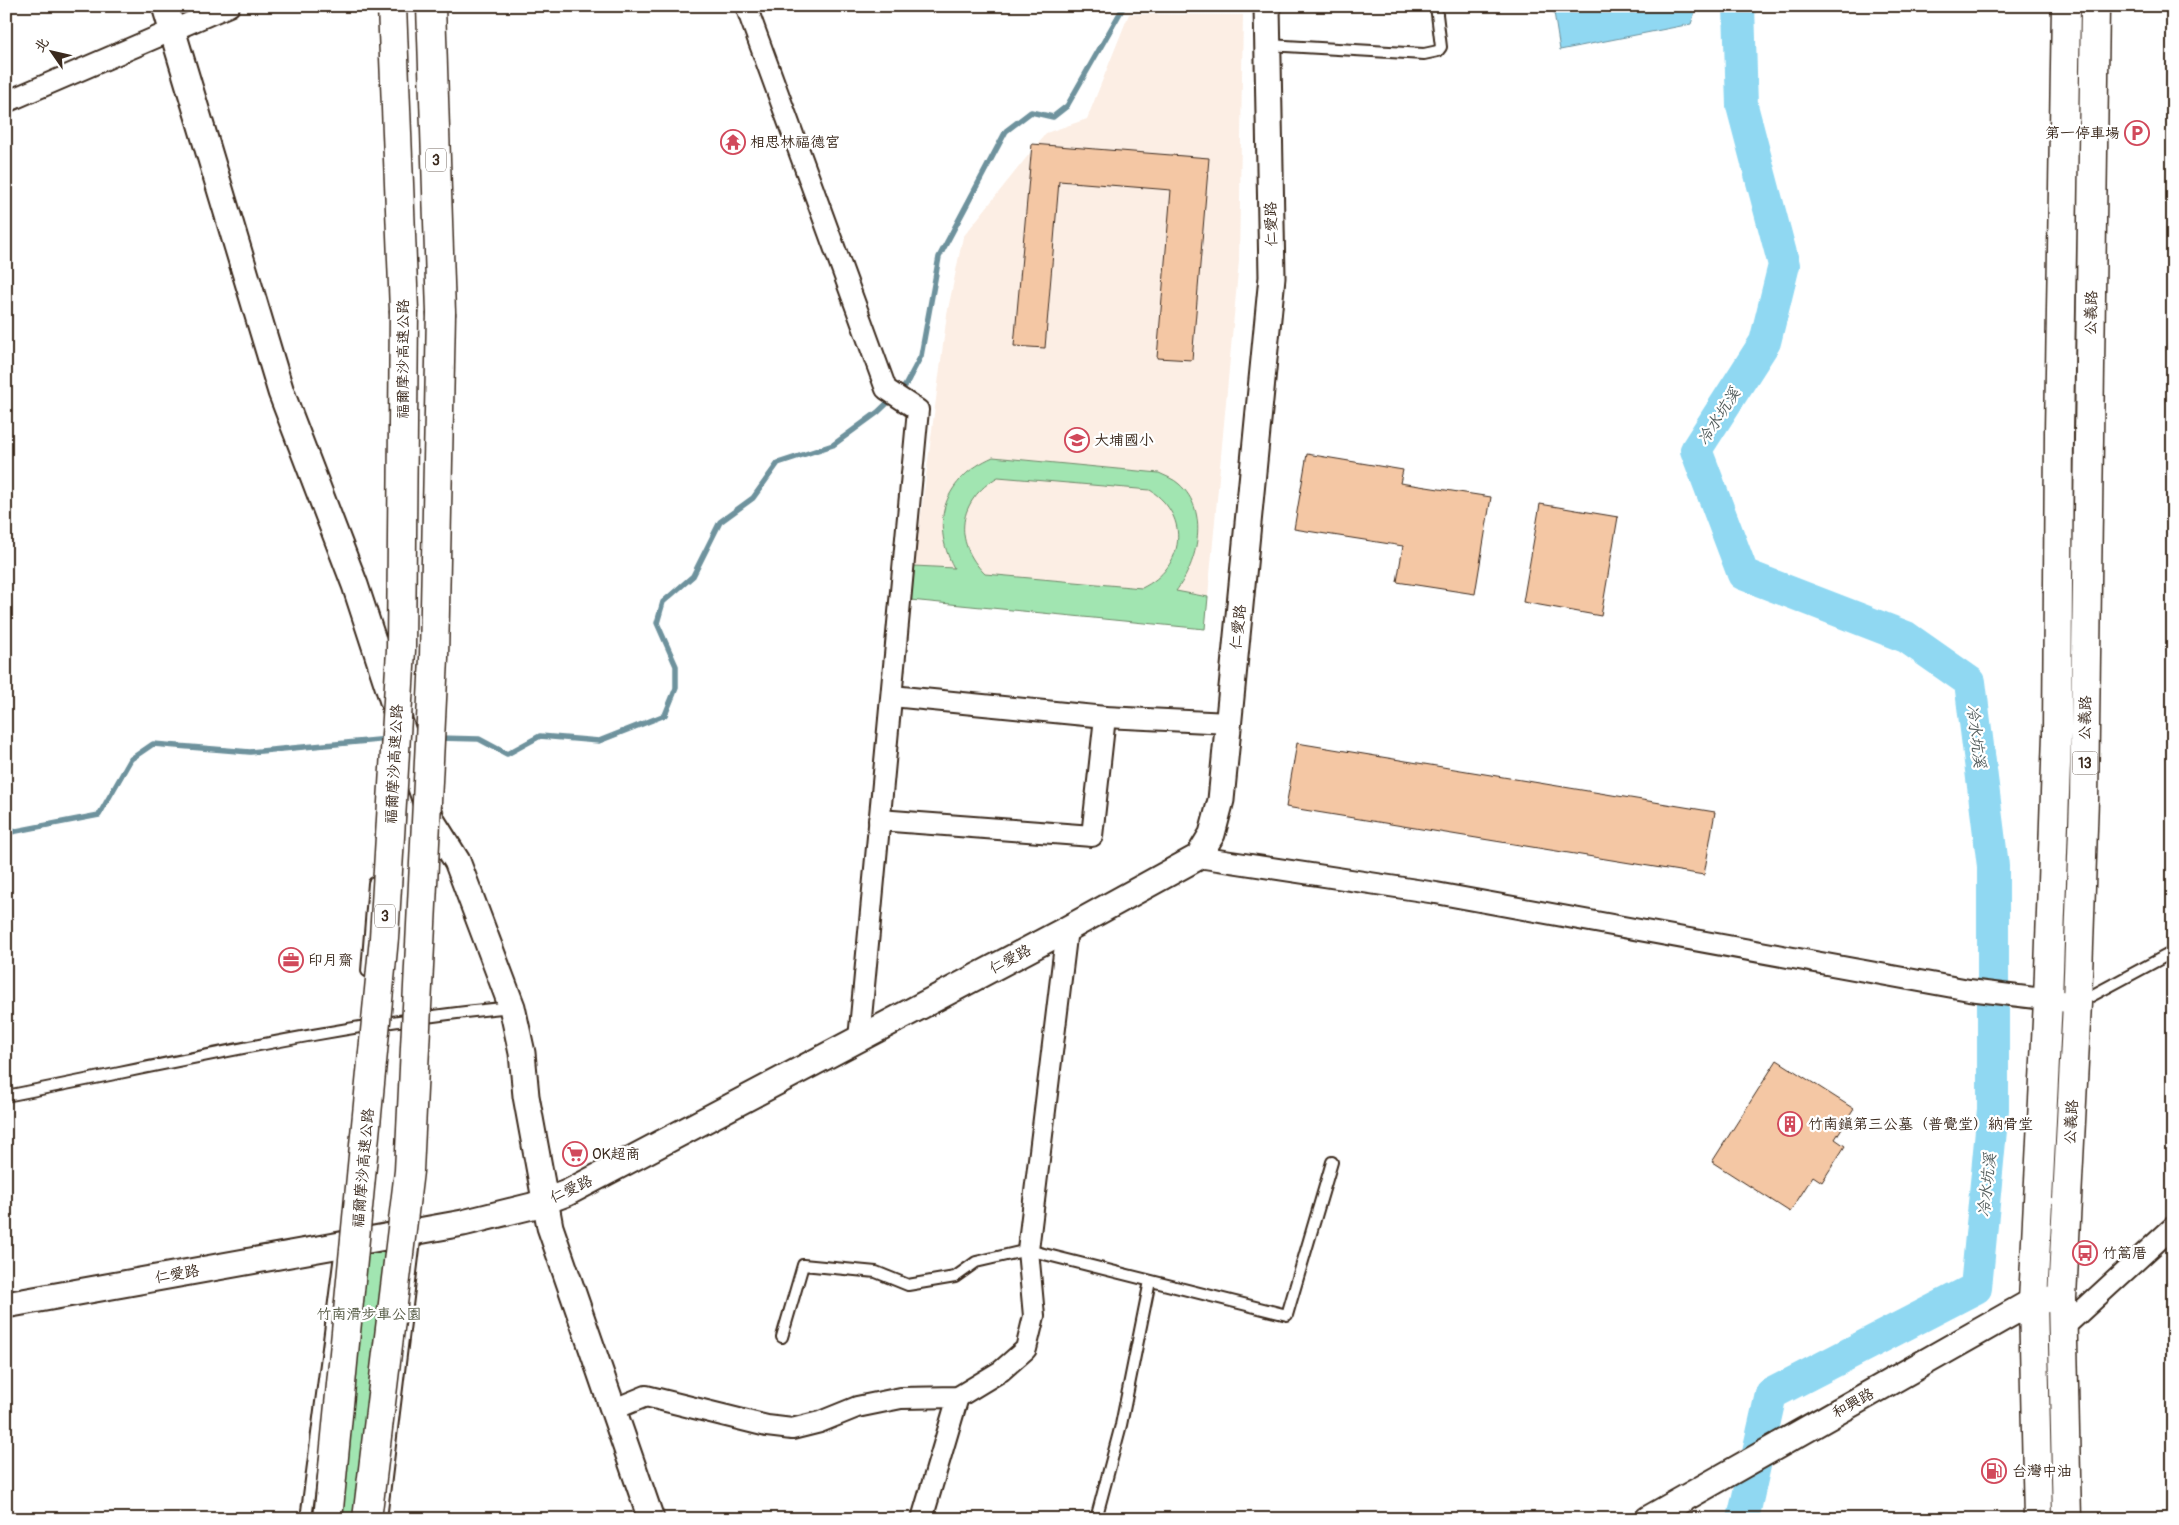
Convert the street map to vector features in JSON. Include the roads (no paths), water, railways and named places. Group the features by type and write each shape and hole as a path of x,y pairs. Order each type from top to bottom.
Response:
{"main road":[{"name":"福爾摩沙高速公路","path":"328,1519 354,1266 385,918 401,650 404,311 392,6"},
{"name":"3","path":"368,1519 409,1171 434,658 441,314 431,6"},
{"name":"公義路","path":"2066,6 2090,428 2084,790 2077,1003 2062,1298 2067,1519"},
{"name":"公義路","path":"2038,1519 2033,1301 2036,999 2057,734 2058,432 2095,6"},
{"path":"2058,432 2090,428"}],"street":[{"path":"166,6 281,392 354,585 393,736 432,821 457,861 512,1007 522,1053 526,1096 550,1227 612,1410 652,1519"},
{"path":"6,102 229,6"},
{"path":"746,6 886,390 918,410 859,1039"},
{"name":"仁愛路","path":"6,1305 417,1226 463,1223 566,1193 1067,929 1198,857 1212,834 1222,800 1272,277 1266,6"},
{"path":"892,696 1105,717 1228,723"},
{"path":"879,820 1092,836 1105,717"},
{"path":"1198,857 1436,894 1970,990 2077,1003"},
{"path":"612,1410 646,1396 767,1426 792,1429 820,1422 857,1407 901,1398 958,1397 1001,1371 1026,1350 1034,1316 1028,1250 1067,929"},
{"path":"2062,1329 2173,1227"},
{"name":"和興路","path":"1648,1519 2033,1301 2062,1298"},
{"path":"922,1519 958,1397"}],"lane":[{"path":"1267,44 1424,54 1438,51 1440,47 1436,6"},
{"path":"430,957 432,821"},
{"path":"367,978 375,870"},
{"path":"2077,1003 2173,952"},
{"path":"6,1096 363,1027 429,1016 512,1007"},
{"path":"782,1337 803,1265 876,1272 908,1285 955,1277 976,1262 1028,1250 1287,1315 1332,1162"},
{"path":"381,1519 417,1226"},
{"path":"306,1519 342,1240"},
{"path":"1096,1519 1121,1425 1150,1280"}],"water":[{"path":"1553,6 1696,6 1696,9 1691,24 1560,50"}],"waterway":[{"path":"438,738 479,739 507,754 540,736 599,741 665,715 676,688 676,666 657,623 663,602 693,576 720,522 753,498 778,463 833,445 878,412 905,386 921,356 939,257 1006,131 1031,112 1053,117 1067,106 1124,6"},
{"name":"冷水坑溪","path":"1739,6 1742,106 1784,265 1765,342 1696,450 1743,574 1906,637 1970,682 1993,866 1993,1109 1976,1288 1771,1394 1743,1519"},
{"path":"6,833 99,815 131,759 153,744 250,752 389,739"}],"place":[{"name":"第一停車場","path":"2137,133"},
{"name":"相思林福德宮","path":"733,142"},
{"name":"大埔國小","path":"1077,440"},
{"name":"印月齋","path":"291,960"},
{"name":"竹南鎮第三公墓（普覺堂）納骨堂","path":"1790,1124"},
{"name":"OK超商","path":"575,1154"},
{"name":"竹篙厝","path":"2085,1253"},
{"name":"台灣中油","path":"1994,1471"}],"park label":[{"name":"竹南滑步車公園","path":"369,1314"}]}
